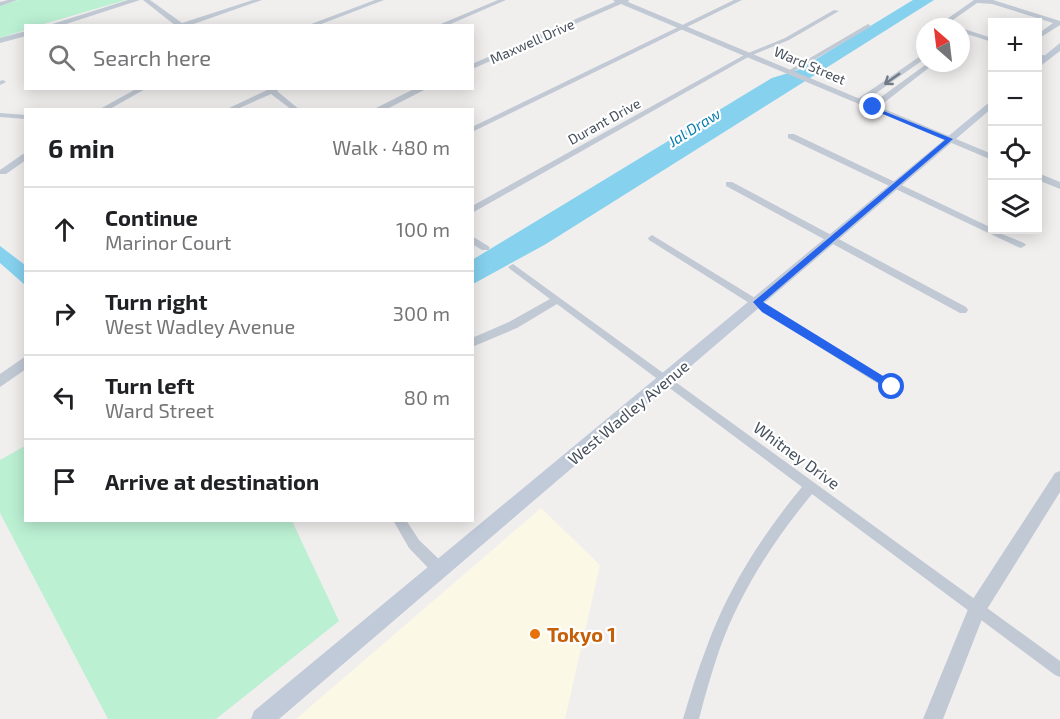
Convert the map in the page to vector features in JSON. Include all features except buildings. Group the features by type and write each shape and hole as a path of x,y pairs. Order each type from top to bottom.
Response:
{"main road":[{"path":"1042,56 1060,46"},
{"name":"West Wadley Avenue","path":"262,719 988,107"}],"street":[{"path":"0,4 14,0"},
{"path":"57,24 136,0"},
{"path":"146,0 179,24"},
{"path":"183,24 259,0"},
{"path":"315,24 381,0"},
{"path":"443,24 503,0"},
{"path":"474,129 739,0"},
{"path":"952,18 981,0 1059,22"},
{"name":"Ward Street","path":"621,1 988,155"},
{"name":"Maxwell Drive","path":"474,66 621,1"},
{"name":"Durant Drive","path":"474,209 748,55 787,39 836,11"},
{"path":"1042,34 1059,22"},
{"path":"789,72 868,26"},
{"path":"970,33 988,38"},
{"path":"0,41 24,34"},
{"path":"859,101 916,61"},
{"path":"873,107 920,72"},
{"path":"105,108 140,90"},
{"path":"232,108 271,90"},
{"path":"274,90 295,108"},
{"path":"380,108 420,90"},
{"path":"0,115 24,117"},
{"path":"791,136 1021,245"},
{"path":"3,172 24,157"},
{"path":"1042,178 1060,186"},
{"path":"729,184 963,310"},
{"path":"652,238 892,387"},
{"path":"474,240 485,248"},
{"name":"Whitney Drive","path":"513,267 1060,670"},
{"path":"474,342 513,325 557,300"},
{"path":"0,381 24,365"},
{"path":"933,719 976,609 1060,478"},
{"path":"691,719 714,647 739,590 797,502 811,486"},
{"path":"400,522 414,544 440,570"}],"shaded area":[{"path":"541,508 600,565 565,719 296,719"}],"green space":[{"path":"19,0 126,0 43,24 24,24 24,30 0,38 0,5"},
{"path":"24,447 24,522 292,522 339,621 216,719 108,719 0,513 0,460"}],"water":[{"name":"Jal Draw","path":"913,0 934,0 546,244 474,283 474,259 772,78 798,70"},
{"path":"0,246 24,264 24,284 0,263"}],"place":[{"name":"Tokyo 1","path":"535,634"}],"route":[{"path":"873,107 950,139 757,302 765,310 892,387"}]}
